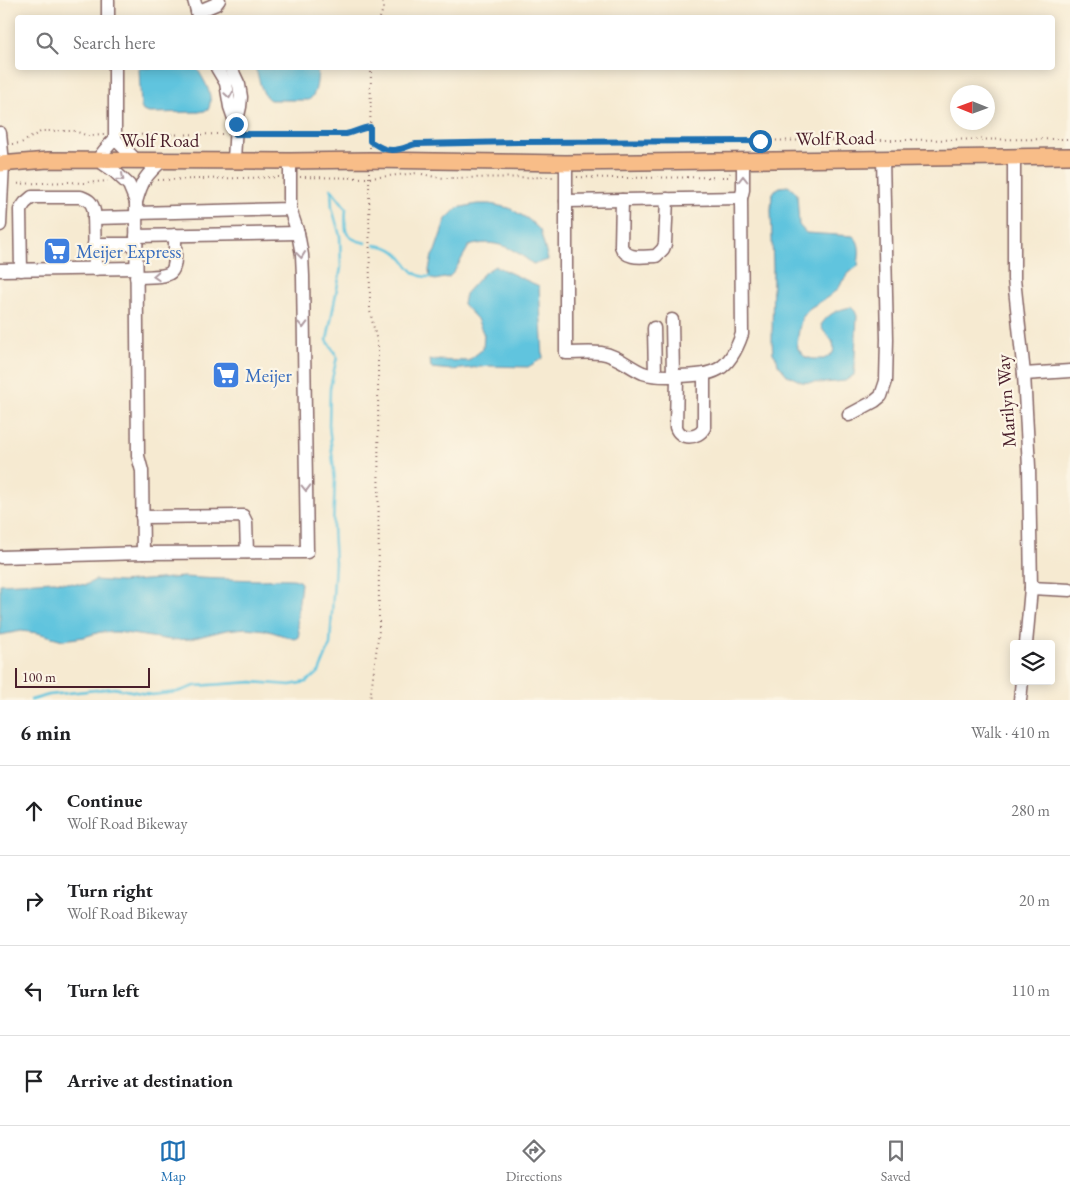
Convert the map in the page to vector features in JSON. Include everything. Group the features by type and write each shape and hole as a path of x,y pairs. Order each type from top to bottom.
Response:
{"main road":[{"name":"Wolf Road","path":"2,164 48,160 370,160 566,170 743,165 882,158 1070,156"}],"street":[{"path":"108,0 108,15"},
{"path":"197,10 216,4 219,0"},
{"path":"115,70 115,137 98,160 129,185 136,211"},
{"path":"218,70 226,83 235,129"},
{"path":"232,70 239,85 241,97 235,129 234,160"},
{"path":"0,133 2,164 0,225"},
{"path":"115,137 136,160"},
{"name":"Marilyn Way","path":"1014,157 1014,279 1024,374 1029,467 1031,588 1026,640"},
{"path":"849,415 881,396 886,381 887,330 882,158"},
{"path":"143,553 142,471 138,456 136,211 143,181 149,172 163,160"},
{"path":"0,556 306,552 303,276 298,233 290,209 290,161"},
{"path":"566,170 566,353 601,353 620,360 644,373 675,376 711,373 731,358 742,334 741,198 743,190 743,165"},
{"path":"21,270 20,210 25,203 32,198 81,197 88,199 93,204 95,269"},
{"path":"566,201 741,198"},
{"path":"622,200 621,246 623,252 631,256 656,256 663,249 666,239 667,199"},
{"path":"94,218 136,211 290,209"},
{"path":"94,244 175,235 298,233"},
{"path":"0,270 95,269 163,276 170,274 174,270 175,235"},
{"path":"672,320 676,427 677,431 684,436 697,436 704,428 704,375"},
{"path":"654,328 654,375"},
{"path":"1024,374 1070,371"},
{"path":"142,517 243,516 246,522 247,552"},
{"path":"1031,588 1070,590"},
{"path":"1020,700 1022,685"}],"path":[{"path":"381,15 383,0"},
{"path":"371,70 371,150"},
{"path":"8,144 21,143 42,131 75,131 88,136 115,137 235,129 346,134 363,127 370,127"},
{"path":"400,149 416,144 519,142 1070,139"},
{"path":"370,141 383,150"},
{"path":"143,181 290,177 369,178 420,173 445,178 566,170 616,178 728,177 732,170 743,165"},
{"path":"369,170 370,311 378,346 379,410 379,630 370,700"},
{"path":"19,184 124,180"}],"water":[{"path":"139,70 198,70 210,99 208,110 199,112 149,113 143,111 141,107"},
{"path":"256,70 318,70 314,93 309,100 270,100 262,90"},
{"path":"788,186 797,194 799,225 806,233 853,236 858,242 858,266 849,273 839,288 810,308 802,318 797,342 798,349 805,357 824,359 833,353 834,348 832,341 821,325 834,313 851,307 857,316 854,375 845,381 824,383 802,382 787,375 778,364 773,353 772,195 780,187"},
{"path":"477,204 490,204 509,208 528,219 540,230 548,260 533,264 518,253 503,246 487,243 478,244 469,246 449,277 435,280 430,277 429,270 432,256 446,219 457,208"},
{"path":"495,266 539,286 543,358 528,367 490,366 452,370 431,368 430,360 468,361 483,349 484,335 477,319 463,304 465,294 484,273"},
{"path":"184,577 298,580 301,583 297,619 298,637 295,639 266,630 246,628 226,630 190,639 171,640 118,632 100,632 84,637 63,640 38,633 21,631 0,635 0,584 54,581 86,585 95,580 121,582"}],"waterway":[{"path":"31,700 49,695 115,688 152,695 177,692 195,686 252,682 290,685 306,682 319,672 330,645 335,563 333,527 335,481 329,425 330,388 337,357 327,340 341,268 340,236 332,208 331,189"},
{"path":"332,190 346,208 346,232 352,238 366,243"},
{"path":"375,245 389,248 397,253 412,271 422,276 430,277"}],"place":[{"name":"Meijer Express","path":"57,251"},
{"name":"Meijer","path":"226,375"}],"route":[{"path":"236,124 235,134 346,134 363,127 370,127 370,141 383,150 400,149 416,144 760,141"}]}
